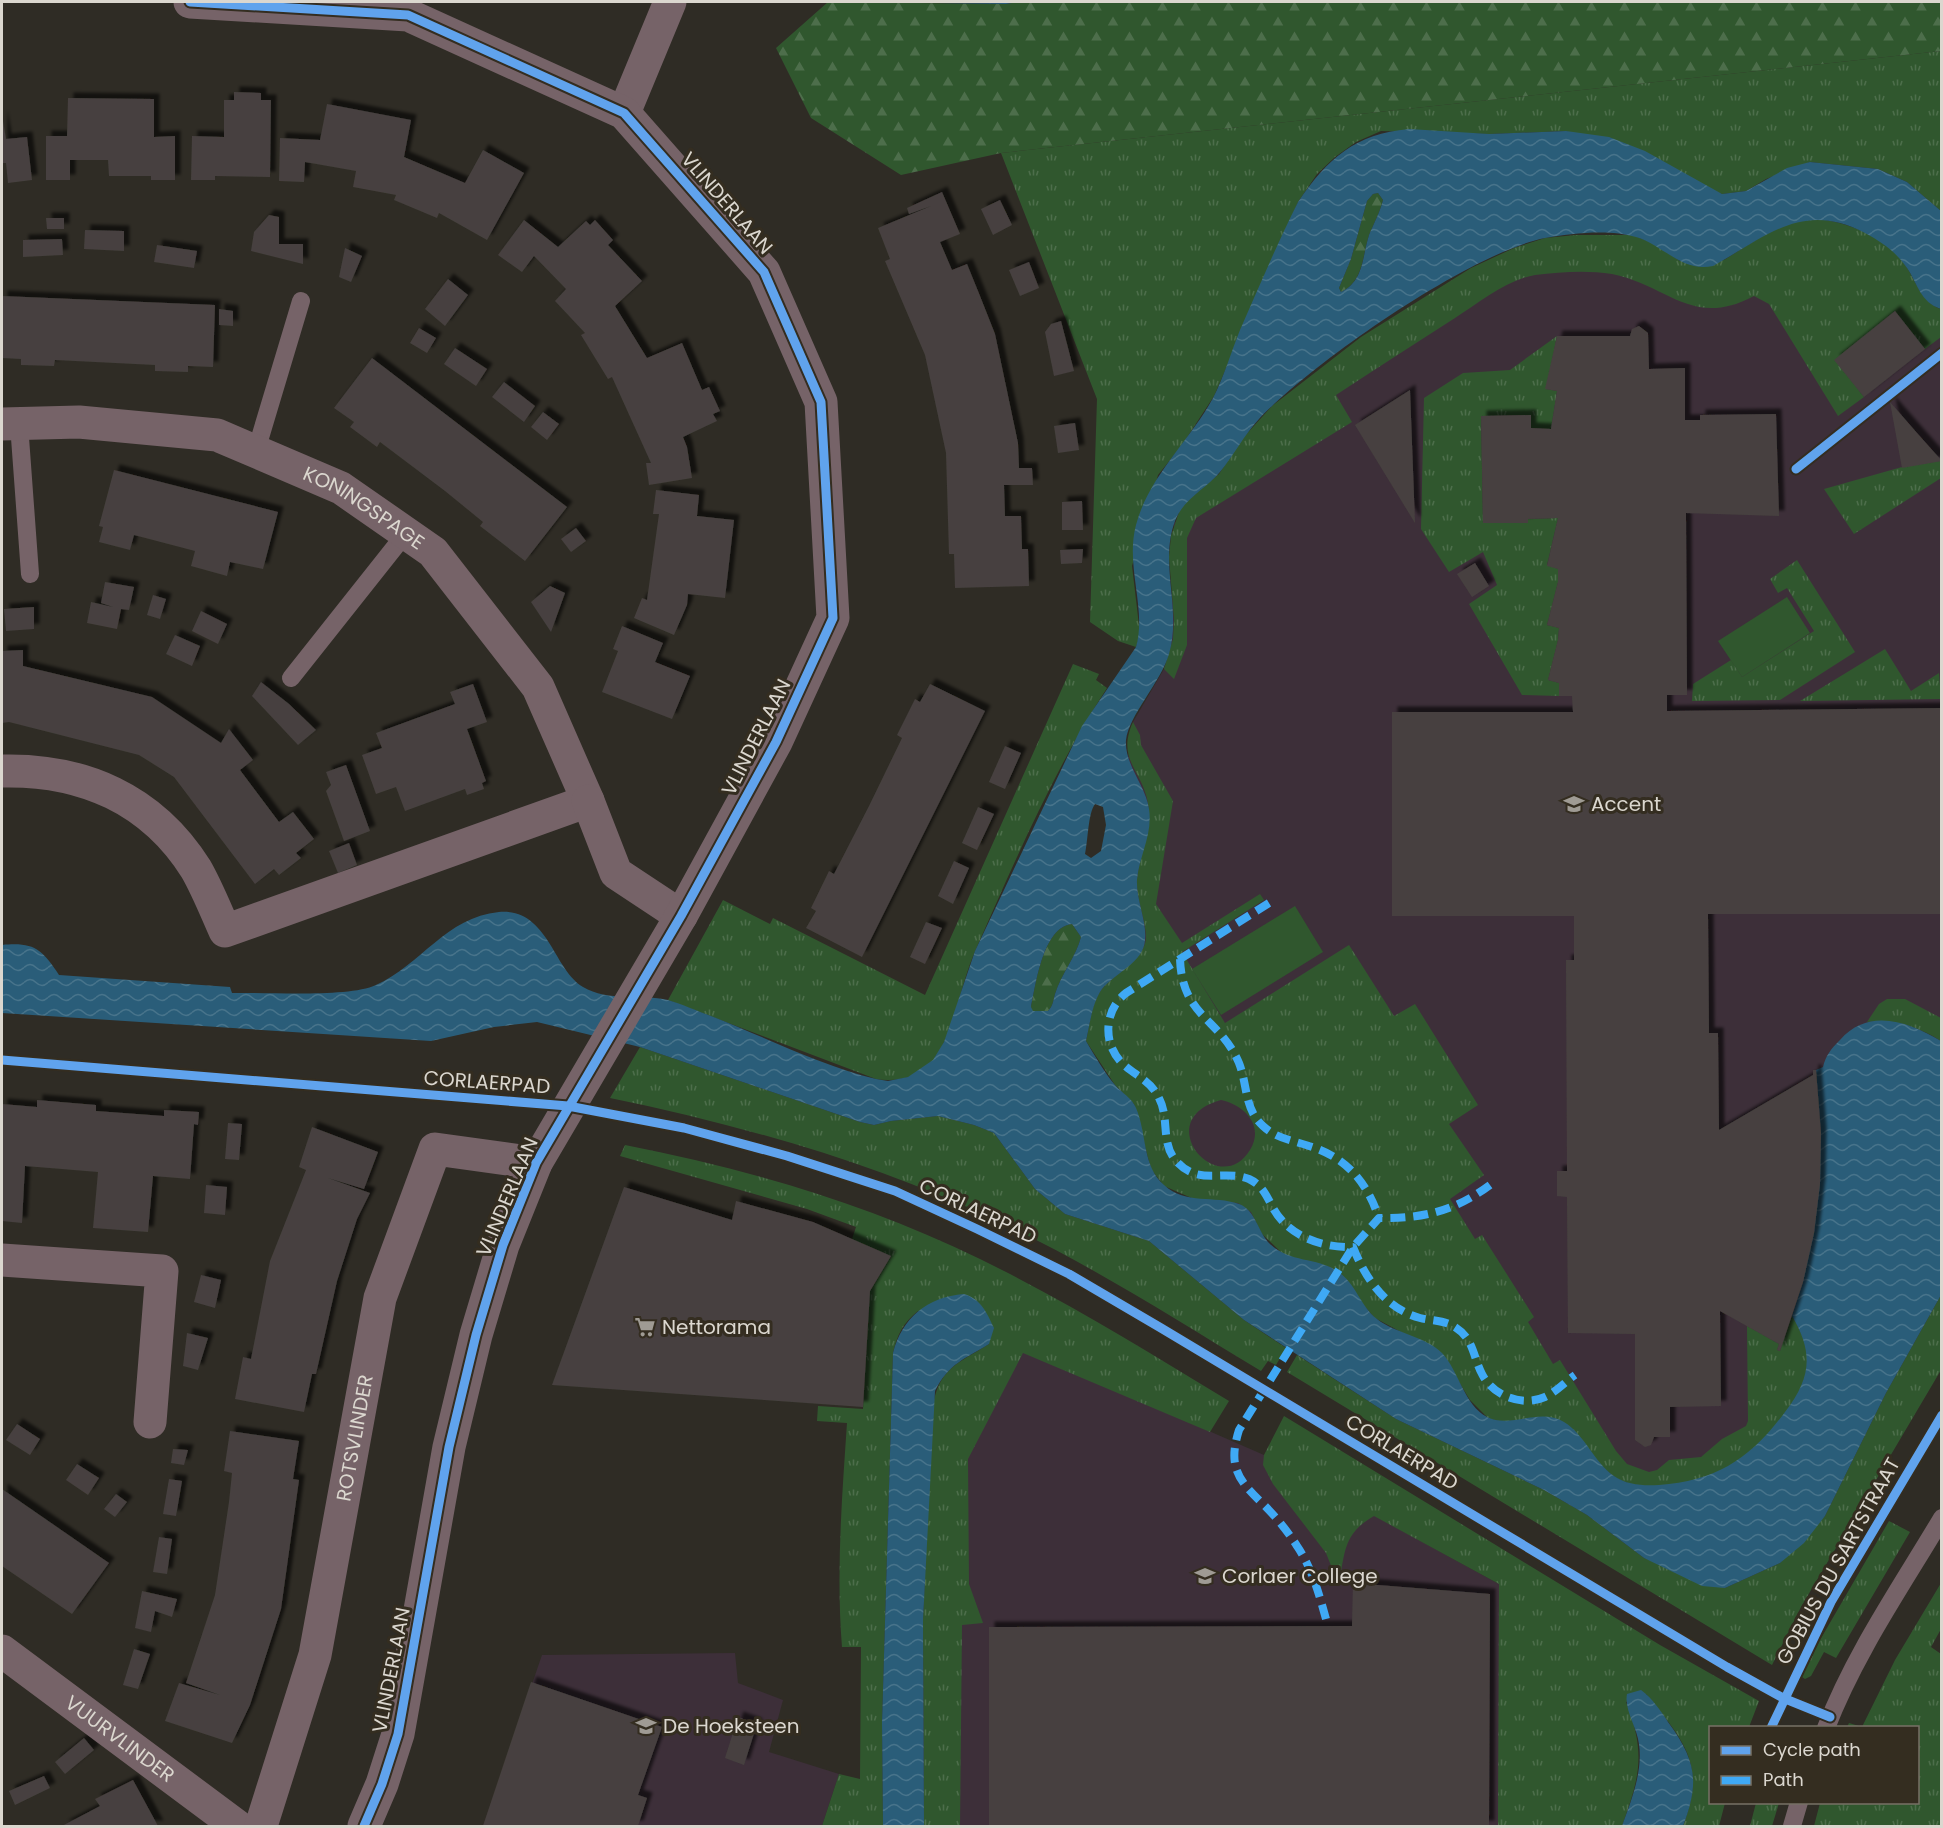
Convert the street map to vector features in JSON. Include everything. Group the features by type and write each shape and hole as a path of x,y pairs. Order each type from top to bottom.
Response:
{"street":[{"name":"VLINDERLAAN","path":"190,2 408,15 624,113 764,272 821,402 833,618 776,742 681,916 536,1163 503,1245 476,1335 449,1447 398,1734 382,1785 364,1827"},
{"path":"624,113 670,2"},
{"name":"KONINGSPAGE","path":"10,424 79,422 218,435 341,488 433,552 538,687 588,801 616,873 681,916"},
{"path":"2,771 30,770 90,783 136,805 162,825 196,870 225,931 588,801"},
{"name":"ROTSVLINDER","path":"261,1827 315,1655 380,1298 435,1149 536,1163"},
{"path":"2,1260 162,1271 150,1422"},
{"name":"VUURVLINDER","path":"2,1651 237,1827"}],"lane":[{"path":"256,451 301,301"},
{"path":"10,424 30,574"},
{"path":"291,678 406,533"},
{"path":"1827,1726 1859,1656 1941,1518"},
{"path":"1792,1827 1799,1804"}],"shaded area":[{"path":"1514,248 1941,309 1941,1041 1923,1030 1816,1070 1821,1133 1791,1404 1654,1485 1225,1201 1093,1010 1133,722 1164,669 1170,652 1174,523"},
{"name":"Corlaer College","path":"993,1337 1264,1455 1499,1584 1622,1826 924,1826 922,1674"},
{"name":"De Hoeksteen","path":"735,1653 738,1683 783,1700 769,1752 839,1774 822,1826 483,1826 542,1655"}],"green space":[{"path":"828,2 1006,4 1018,2 1942,2 1941,51 1001,153 901,175 811,118 776,48"},
{"path":"1941,51 1941,211 1907,182 1878,169 1810,162 1766,179 1746,191 1722,194 1566,131 1489,134 1381,131 1356,142 1317,174 1298,202 1214,396 1182,445 1158,475 1132,566 1140,634 1136,647 1118,641 1090,622 1097,399 1001,153"},
{"path":"1378,193 1383,200 1369,235 1361,267 1354,281 1341,292 1339,288 1351,259 1367,201 1373,194"},
{"path":"1812,218 1840,223 1879,240 1901,259 1930,303 1941,309 1941,337 1925,349 1895,311 1835,360 1864,397 1838,416 1769,304 1754,296 1732,305 1714,308 1681,302 1632,279 1612,274 1574,272 1524,278 1493,293 1336,395 1352,422 1196,518 1187,538 1187,645 1174,679 1164,669 1173,639 1174,620 1169,557 1171,536 1179,512 1185,503 1219,474 1243,438 1272,406 1361,337 1471,268 1514,248 1545,238 1576,235 1632,235 1653,243 1680,261 1724,260 1767,233 1786,224"},
{"path":"1557,336 1546,389 1557,391 1551,429 1531,428 1531,415 1481,416 1483,523 1528,523 1528,519 1558,518 1547,565 1558,569 1558,582 1547,625 1559,628 1548,680 1559,683 1559,696 1522,695 1469,604 1497,585 1483,552 1449,572 1421,529 1424,398 1463,373 1510,370"},
{"path":"1940,461 1941,478 1854,534 1824,489 1902,467"},
{"path":"1797,560 1855,652 1780,700 1692,701 1693,684 1731,660 1742,677 1814,631 1787,588 1778,593 1770,579"},
{"path":"1787,597 1810,633 1742,677 1718,641"},
{"path":"1885,649 1911,691 1939,673 1941,699 1800,701"},
{"path":"1073,664 1099,674 1096,680 1107,688 1036,816 976,949 941,1049 934,1060 922,1071 899,1079 876,1079 668,1000 723,900 770,924 773,918 925,995"},
{"path":"1133,722 1140,735 1141,745 1173,801 1156,904 1182,943 1260,894 1264,900 1182,952 1225,1023 1349,945 1394,1016 1415,1004 1478,1105 1449,1124 1484,1175 1450,1199 1475,1239 1482,1235 1534,1317 1528,1322 1553,1364 1560,1360 1616,1451 1627,1464 1649,1472 1657,1470 1669,1460 1701,1457 1722,1439 1746,1426 1748,1421 1747,1326 1779,1344 1777,1350 1780,1351 1792,1316 1807,1350 1808,1363 1805,1379 1798,1395 1773,1429 1742,1458 1713,1476 1703,1479 1680,1485 1643,1486 1622,1481 1606,1470 1564,1423 1498,1421 1488,1418 1470,1400 1442,1354 1375,1318 1330,1267 1293,1259 1282,1253 1262,1234 1251,1212 1238,1203 1194,1199 1164,1186 1151,1169 1134,1104 1115,1085 1086,1041 1093,1007 1098,995 1107,983 1135,959 1144,946 1146,938 1137,880 1148,820 1148,803 1129,755 1127,746","holes":["1221,1100 1244,1111 1250,1118 1255,1132 1250,1150 1237,1163 1222,1167 1208,1162 1196,1152 1190,1138 1190,1123 1200,1110"]},
{"path":"1295,906 1323,952 1221,1015 1192,969"},
{"path":"1072,924 1081,937 1052,1005 1048,1011 1032,1011 1039,971 1048,946 1062,927"},
{"path":"1887,999 1905,999 1941,1018 1941,1041 1906,1025 1867,1022 1879,1004"},
{"path":"640,1047 860,1122 874,1125 938,1116 974,1125 994,1133 1035,1189 1065,1214 1149,1241 1244,1320 1286,1348 1276,1365 1268,1361 1261,1371 1067,1256 953,1201 809,1148 710,1121 610,1098"},
{"path":"625,1145 716,1165 806,1190 937,1239 1012,1275 1075,1309 1229,1401 1210,1432 1023,1353 968,1459 969,1584 983,1623 962,1625 960,1826 924,1826 923,1620 932,1411 939,1385 944,1376 958,1363 989,1344 918,1311 901,1330 896,1341 893,1353 882,1723 883,1826 822,1826 839,1774 860,1779 861,1647 842,1647 840,1619 842,1507 847,1423 817,1421 818,1406 863,1409 870,1291 891,1256 852,1239 856,1227 807,1209 620,1156"},
{"path":"1941,1295 1941,1370 1801,1607 1772,1665 1287,1372 1297,1355 1396,1419 1544,1490 1587,1515 1644,1558 1725,1588 1780,1563 1825,1516 1886,1393"},
{"path":"1284,1416 1660,1645 1759,1701 1749,1726 1709,1726 1709,1804 1725,1804 1719,1826 1683,1826 1693,1786 1688,1754 1681,1740 1646,1694 1626,1702 1636,1736 1638,1764 1633,1793 1622,1826 1498,1826 1499,1584 1374,1516 1352,1535 1346,1549 1340,1578 1336,1578 1326,1553 1273,1484 1263,1465 1264,1455"},
{"path":"1889,1521 1910,1532 1836,1658 1824,1652 1811,1676 1805,1679 1802,1677 1820,1640"},
{"path":"1941,1583 1941,1629 1931,1647 1941,1654 1941,1826 1814,1826 1820,1804 1919,1804 1919,1726 1862,1726 1895,1660"},
{"path":"1756,1804 1779,1804 1772,1826 1750,1826"}],"water":[{"path":"872,2 1018,2 1006,4"},
{"path":"1409,129 1489,134 1566,131 1609,137 1645,151 1722,194 1746,191 1787,168 1810,162 1878,169 1907,182 1941,211 1941,309 1928,302 1903,262 1893,252 1871,236 1843,224 1822,220 1803,221 1785,226 1713,266 1702,267 1683,262 1636,237 1603,232 1567,235 1545,238 1513,248 1436,287 1353,341 1284,395 1259,419 1220,472 1189,500 1175,521 1169,553 1173,621 1169,654 1128,730 1126,740 1128,758 1147,800 1150,818 1137,880 1145,940 1140,955 1102,989 1092,1014 1086,1041 1111,1080 1134,1104 1148,1159 1164,1185 1181,1195 1239,1204 1249,1211 1266,1239 1278,1250 1337,1271 1349,1282 1366,1308 1377,1319 1435,1347 1442,1353 1467,1396 1479,1412 1487,1417 1506,1421 1535,1417 1554,1418 1571,1427 1614,1476 1635,1484 1659,1485 1698,1478 1731,1464 1759,1442 1772,1428 1794,1400 1800,1388 1806,1365 1806,1354 1804,1342 1792,1316 1803,1282 1821,1133 1816,1070 1823,1067 1829,1052 1851,1030 1876,1021 1889,1021 1916,1028 1941,1041 1941,1295 1886,1393 1825,1516 1804,1543 1780,1563 1725,1588 1702,1586 1644,1558 1587,1515 1544,1490 1396,1419 1244,1320 1149,1241 1065,1214 1035,1189 994,1133 974,1125 938,1116 874,1125 860,1122 640,1047 537,1022 494,1027 431,1041 2,1013 2,945 22,945 36,949 42,953 59,975 230,987 232,993 346,992 376,985 392,976 464,923 480,916 499,912 515,913 529,920 539,929 573,978 593,992 603,995 668,1000 855,1073 888,1081 908,1077 933,1060 944,1042 975,951 1082,726 1136,647 1139,618 1133,540 1142,507 1150,491 1213,398 1240,330 1298,202 1320,173 1344,151 1373,136","holes":["1378,193 1383,200 1369,235 1361,268 1354,282 1341,292 1339,288 1351,259 1367,201 1373,194","1095,804 1103,807 1106,825 1101,851 1091,858 1085,854","1072,924 1081,937 1079,944 1050,1009 1033,1011 1031,1007 1043,958 1054,935 1062,927"]},
{"path":"964,1294 979,1303 994,1328 989,1344 952,1368 935,1391 923,1620 924,1826 883,1826 882,1723 893,1353 903,1329 918,1312 939,1300"},
{"path":"1641,1690 1662,1713 1685,1748 1690,1760 1692,1797 1683,1826 1622,1826 1635,1786 1640,1755 1638,1738 1627,1706 1627,1694"}],"building":[{"path":"234,92 261,93 261,100 271,100 270,177 215,176 215,180 191,180 192,136 224,137 224,100 234,100"},
{"path":"68,98 154,99 154,137 175,136 175,180 151,180 151,176 109,176 108,160 70,160 70,180 46,180 46,136 67,136"},
{"path":"327,104 411,120 404,157 465,183 483,150 524,173 487,240 439,213 437,218 394,200 396,195 353,187 356,171 305,162 304,182 279,181 280,138 320,140"},
{"path":"2,115 6,139 27,137 32,180 8,183 6,163 2,163"},
{"path":"942,192 960,234 940,242 952,270 967,264 995,334 1018,443 1019,468 1032,468 1033,485 1004,485 1005,516 1021,516 1022,549 1028,549 1029,586 955,588 954,554 949,554 946,453 925,355 885,261 890,259 878,228 931,206 909,214 907,208"},
{"path":"1000,200 1012,225 993,235 981,209"},
{"path":"269,215 279,217 279,244 303,244 303,264 251,251 254,232"},
{"path":"46,218 64,218 64,229 47,229"},
{"path":"524,220 558,247 586,221 590,225 595,220 613,240 608,245 642,281 615,306 647,358 682,343 702,390 709,387 720,411 713,414 717,421 683,437 692,478 649,485 646,463 651,463 612,377 608,379 581,335 585,333 555,301 566,289 534,256 522,272 498,255"},
{"path":"85,230 124,231 124,251 84,249"},
{"path":"62,239 63,255 23,257 23,240"},
{"path":"157,245 197,251 194,268 154,262"},
{"path":"345,248 362,256 351,282 339,277"},
{"path":"1029,262 1039,288 1020,296 1009,270"},
{"path":"448,279 468,295 445,326 425,309"},
{"path":"2,296 215,305 213,367 188,366 188,372 155,371 155,365 55,360 54,366 21,365 21,359 2,358"},
{"path":"219,309 233,311 233,326 219,325"},
{"path":"1895,311 1925,349 1864,397 1834,360"},
{"path":"1061,321 1074,371 1054,376 1045,332 1051,324"},
{"path":"1639,326 1648,333 1649,369 1685,368 1685,420 1700,420 1700,415 1776,414 1779,516 1686,513 1687,695 1667,695 1667,711 1941,708 1941,914 1708,914 1709,1033 1718,1033 1719,1130 1813,1075 1813,1070 1816,1070 1821,1133 1820,1184 1814,1233 1803,1282 1780,1351 1777,1350 1779,1344 1720,1311 1721,1406 1670,1407 1670,1437 1654,1437 1651,1445 1645,1447 1635,1440 1635,1334 1568,1333 1567,1197 1557,1196 1557,1171 1567,1171 1566,960 1574,960 1574,916 1392,916 1392,712 1573,712 1572,696 1559,696 1559,683 1548,680 1559,628 1547,625 1558,582 1558,569 1547,566 1558,518 1528,519 1528,523 1483,523 1481,416 1531,415 1531,428 1551,429 1557,391 1545,389 1557,336 1630,336 1632,329"},
{"path":"419,328 436,338 427,353 410,343"},
{"path":"455,348 487,369 476,386 444,364"},
{"path":"372,358 567,507 525,561 480,526 483,522 445,491 380,442 377,447 350,427 354,422 334,408"},
{"path":"504,382 535,406 524,422 492,397"},
{"path":"1410,390 1415,523 1355,425"},
{"path":"1890,402 1917,433 1942,461 1902,468"},
{"path":"543,412 559,424 547,440 531,427"},
{"path":"1075,423 1079,450 1058,453 1054,426"},
{"path":"114,470 278,512 263,569 230,562 227,576 191,566 195,551 134,535 130,550 99,542 103,527 99,526"},
{"path":"656,490 699,495 697,516 734,520 725,598 688,594 687,605 674,635 634,618 642,598 647,600 659,514 653,514"},
{"path":"1082,501 1083,530 1062,530 1062,502"},
{"path":"576,528 586,541 571,552 561,539"},
{"path":"1083,549 1082,563 1061,564 1060,550"},
{"path":"1475,563 1489,586 1472,597 1457,574"},
{"path":"105,582 134,587 129,610 121,609 117,629 87,623 91,602 113,607 101,603"},
{"path":"550,586 565,593 551,632 531,602"},
{"path":"153,595 166,599 160,619 147,615"},
{"path":"34,607 34,629 6,631 4,609"},
{"path":"201,611 227,624 218,644 192,631"},
{"path":"622,626 663,643 655,662 690,676 672,719 602,692 618,651 613,649"},
{"path":"175,635 200,646 192,666 166,654"},
{"path":"23,650 23,666 152,697 221,743 229,729 253,760 240,770 279,822 293,812 314,839 296,853 301,858 279,875 274,869 255,884 174,777 139,755 9,722 2,723 2,651"},
{"path":"261,682 289,704 316,730 298,745 252,696"},
{"path":"473,684 487,722 467,729 486,781 482,783 484,789 467,795 465,789 405,811 396,787 376,794 362,755 382,748 376,733 455,704 450,692"},
{"path":"930,684 985,711 862,957 806,928 816,911 811,908 829,871 834,874 902,738 897,735 915,699 920,702"},
{"path":"1005,746 1021,753 1005,789 989,782"},
{"path":"346,765 370,831 344,841 326,791 331,785 326,772"},
{"path":"978,807 994,814 977,850 962,843"},
{"path":"349,843 357,865 338,873 329,851"},
{"path":"954,861 969,868 953,904 938,896"},
{"path":"926,922 942,928 925,964 910,957"},
{"path":"37,1100 96,1105 96,1111 164,1116 164,1110 199,1112 198,1125 194,1124 190,1179 153,1176 148,1232 93,1228 98,1172 25,1166 22,1223 2,1221 2,1104 37,1107"},
{"path":"228,1123 242,1124 239,1160 225,1159"},
{"path":"312,1127 378,1152 364,1189 328,1178 370,1193 357,1219 337,1281 316,1374 312,1374 304,1412 235,1399 243,1357 251,1359 270,1261 306,1170 299,1167"},
{"path":"206,1185 227,1187 225,1215 204,1213"},
{"path":"624,1187 732,1220 736,1201 813,1222 891,1256 870,1291 863,1407 552,1385"},
{"path":"201,1275 221,1280 215,1308 194,1302"},
{"path":"187,1333 208,1338 198,1370 183,1366"},
{"path":"17,1424 40,1439 30,1455 6,1440"},
{"path":"230,1431 299,1441 293,1479 299,1480 281,1609 250,1705 232,1743 165,1721 179,1683 220,1695 186,1683 215,1595 232,1473 224,1471"},
{"path":"173,1449 188,1450 184,1465 171,1463"},
{"path":"77,1464 99,1478 88,1495 66,1480"},
{"path":"169,1479 182,1481 176,1516 163,1514"},
{"path":"2,1489 109,1563 72,1614 2,1566"},
{"path":"116,1494 127,1502 115,1517 104,1509"},
{"path":"159,1537 172,1539 167,1574 153,1572"},
{"path":"1353,1583 1490,1594 1489,1826 989,1826 989,1627 1352,1626"},
{"path":"142,1591 177,1599 172,1617 155,1611 151,1632 135,1628"},
{"path":"134,1649 150,1654 138,1689 123,1685"},
{"path":"531,1682 662,1727 638,1795 647,1798 638,1826 483,1826"},
{"path":"738,1717 757,1724 744,1765 725,1758"},
{"path":"84,1738 94,1750 65,1774 55,1762"},
{"path":"44,1776 50,1788 15,1805 9,1791"},
{"path":"133,1780 158,1826 62,1826 100,1806 95,1799"}],"marked path":[{"path":"1269,903 1126,993 1113,1008 1108,1027 1112,1047 1123,1064 1156,1092 1162,1106 1172,1155 1185,1169 1194,1173 1240,1176 1253,1181 1266,1194 1279,1216 1296,1232 1306,1238 1329,1245 1353,1247 1371,1281 1387,1300 1408,1314 1447,1323 1461,1332 1470,1343 1487,1382 1501,1394 1518,1400 1536,1400 1553,1392 1575,1375"},
{"path":"1180,959 1182,978 1187,993 1195,1006 1231,1048 1242,1072 1249,1105 1257,1119 1274,1134 1322,1151 1344,1164 1361,1182 1379,1218"},
{"path":"1326,1619 1314,1581 1302,1554 1282,1525 1248,1489 1238,1473 1234,1454 1239,1430 1353,1247 1379,1218 1410,1217 1438,1212 1464,1201 1490,1185"}],"cycle path":[{"path":"190,2 408,15 624,113 764,272 821,402 833,618 776,742 681,916 536,1163 503,1245 476,1335 449,1447 398,1734 382,1784 364,1826"},
{"path":"1796,469 1942,353"},
{"name":"CORLAERPAD","path":"2,1060 568,1106 684,1128 787,1156 895,1191 1069,1274 1727,1667 1783,1698 1830,1717"},
{"name":"GOBIUS DU SARTSTRAAT","path":"1772,1726 1831,1602 1942,1415"}],"place":[{"name":"Accent","path":"1574,804"},
{"name":"Nettorama","path":"645,1327"},
{"name":"Corlaer College","path":"1205,1576"},
{"name":"De Hoeksteen","path":"646,1726"}]}
